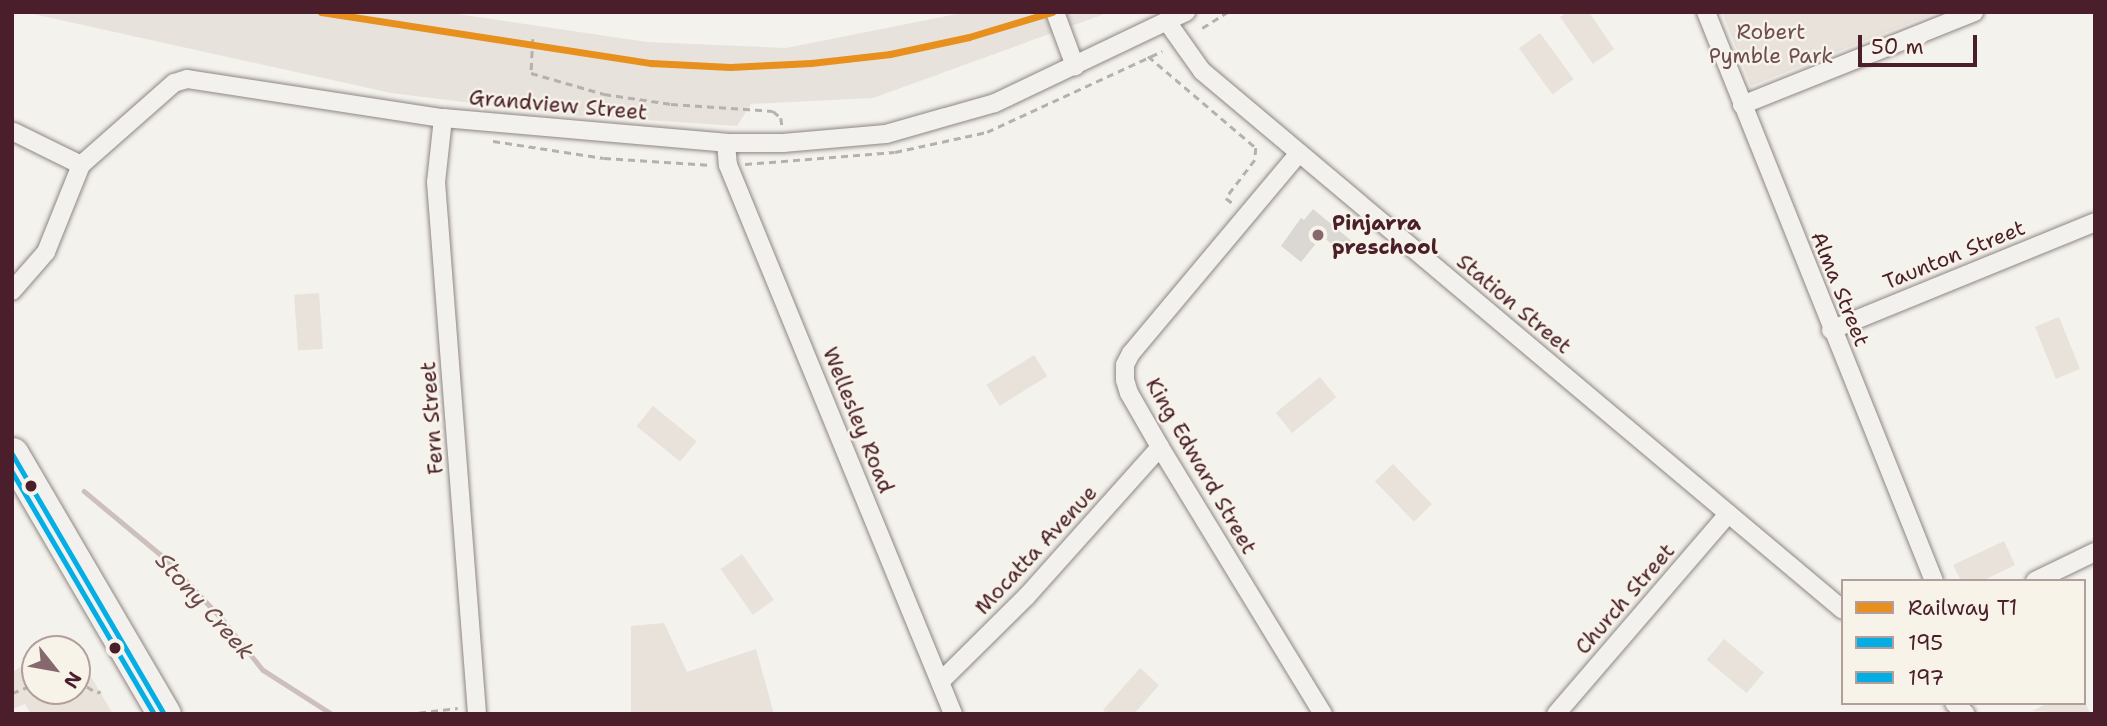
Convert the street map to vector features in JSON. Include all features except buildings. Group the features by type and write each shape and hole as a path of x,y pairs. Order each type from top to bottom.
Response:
{"highway":[{"path":"12,454 164,714"},
{"path":"12,495 142,714"}],"street":[{"path":"1055,12 1074,66"},
{"name":"Grandview Street","path":"12,291 46,252 81,165 174,83 187,79 443,118 726,142 783,143 886,134 995,103 1168,23 1186,12"},
{"name":"Alma Street","path":"1706,12 1831,330 1933,579"},
{"path":"1742,106 1975,12"},
{"name":"Station Street","path":"1168,23 1202,71 1841,608"},
{"name":"Fern Street","path":"443,118 436,181 477,708"},
{"path":"14,132 81,165"},
{"name":"Wellesley Road","path":"726,142 728,165 953,714"},
{"name":"King Edward Street","path":"1300,153 1130,352 1125,365 1129,393 1323,714"},
{"name":"Taunton Street","path":"1831,330 2095,222"},
{"name":"Mocatta Avenue","path":"941,681 1026,597 1160,447"},
{"name":"Church Street","path":"1556,714 1728,513"},
{"path":"2039,579 2095,552"}],"path":[{"path":"1202,28 1228,12"},
{"path":"533,39 531,73 604,94 671,104 773,111 781,118 783,143"},
{"path":"1148,55 1256,148 1255,160 1226,198 1238,208"},
{"path":"481,139 604,158 716,165"},
{"path":"744,164 752,164"},
{"path":"91,689 97,693 101,691"},
{"path":"407,714 477,708"}],"shaded area":[{"path":"24,12 443,12 647,42 786,48 967,12 1110,12 873,98 751,104 737,126 570,115 391,93"}],"green space":[{"path":"1568,12 1589,12 1614,49 1593,64 1560,17"},
{"name":"Robert Pymble Park","path":"1722,12 1938,12 1751,86"},
{"path":"1540,33 1574,79 1552,94 1519,48"},
{"path":"319,293 323,349 298,351 294,295"},
{"path":"2059,317 2080,369 2056,379 2035,327"},
{"path":"1034,355 1047,376 1000,406 987,385"},
{"path":"1320,377 1336,397 1292,433 1276,413"},
{"path":"653,406 697,441 680,461 637,426"},
{"path":"1393,464 1432,504 1414,522 1375,481"},
{"path":"2004,541 2015,565 1986,579 1960,579 1953,565"},
{"path":"742,554 774,600 753,615 721,569"},
{"path":"664,623 687,672 756,649 774,714 631,714 631,626"},
{"path":"1724,639 1764,672 1746,693 1707,660"},
{"path":"21,667 22,705 12,709 12,672"},
{"path":"1140,668 1159,685 1134,714 1107,714 1103,710"},
{"path":"91,677 113,714 31,714 26,705 91,705"},
{"path":"2045,705 2086,705 2090,713 2087,714 2032,711"}],"waterway":[{"name":"Stony Creek","path":"84,491 167,560 222,619 263,670 332,714"}],"rail line":[{"name":"T1","path":"321,12 651,63 730,67 811,63 890,54 969,37 1052,12"}],"transit line":[{"name":"195","path":"12,454 164,714"},
{"name":"197","path":"12,472 154,714"}],"place":[{"name":"Pinjarra preschool","path":"1318,235"}]}
